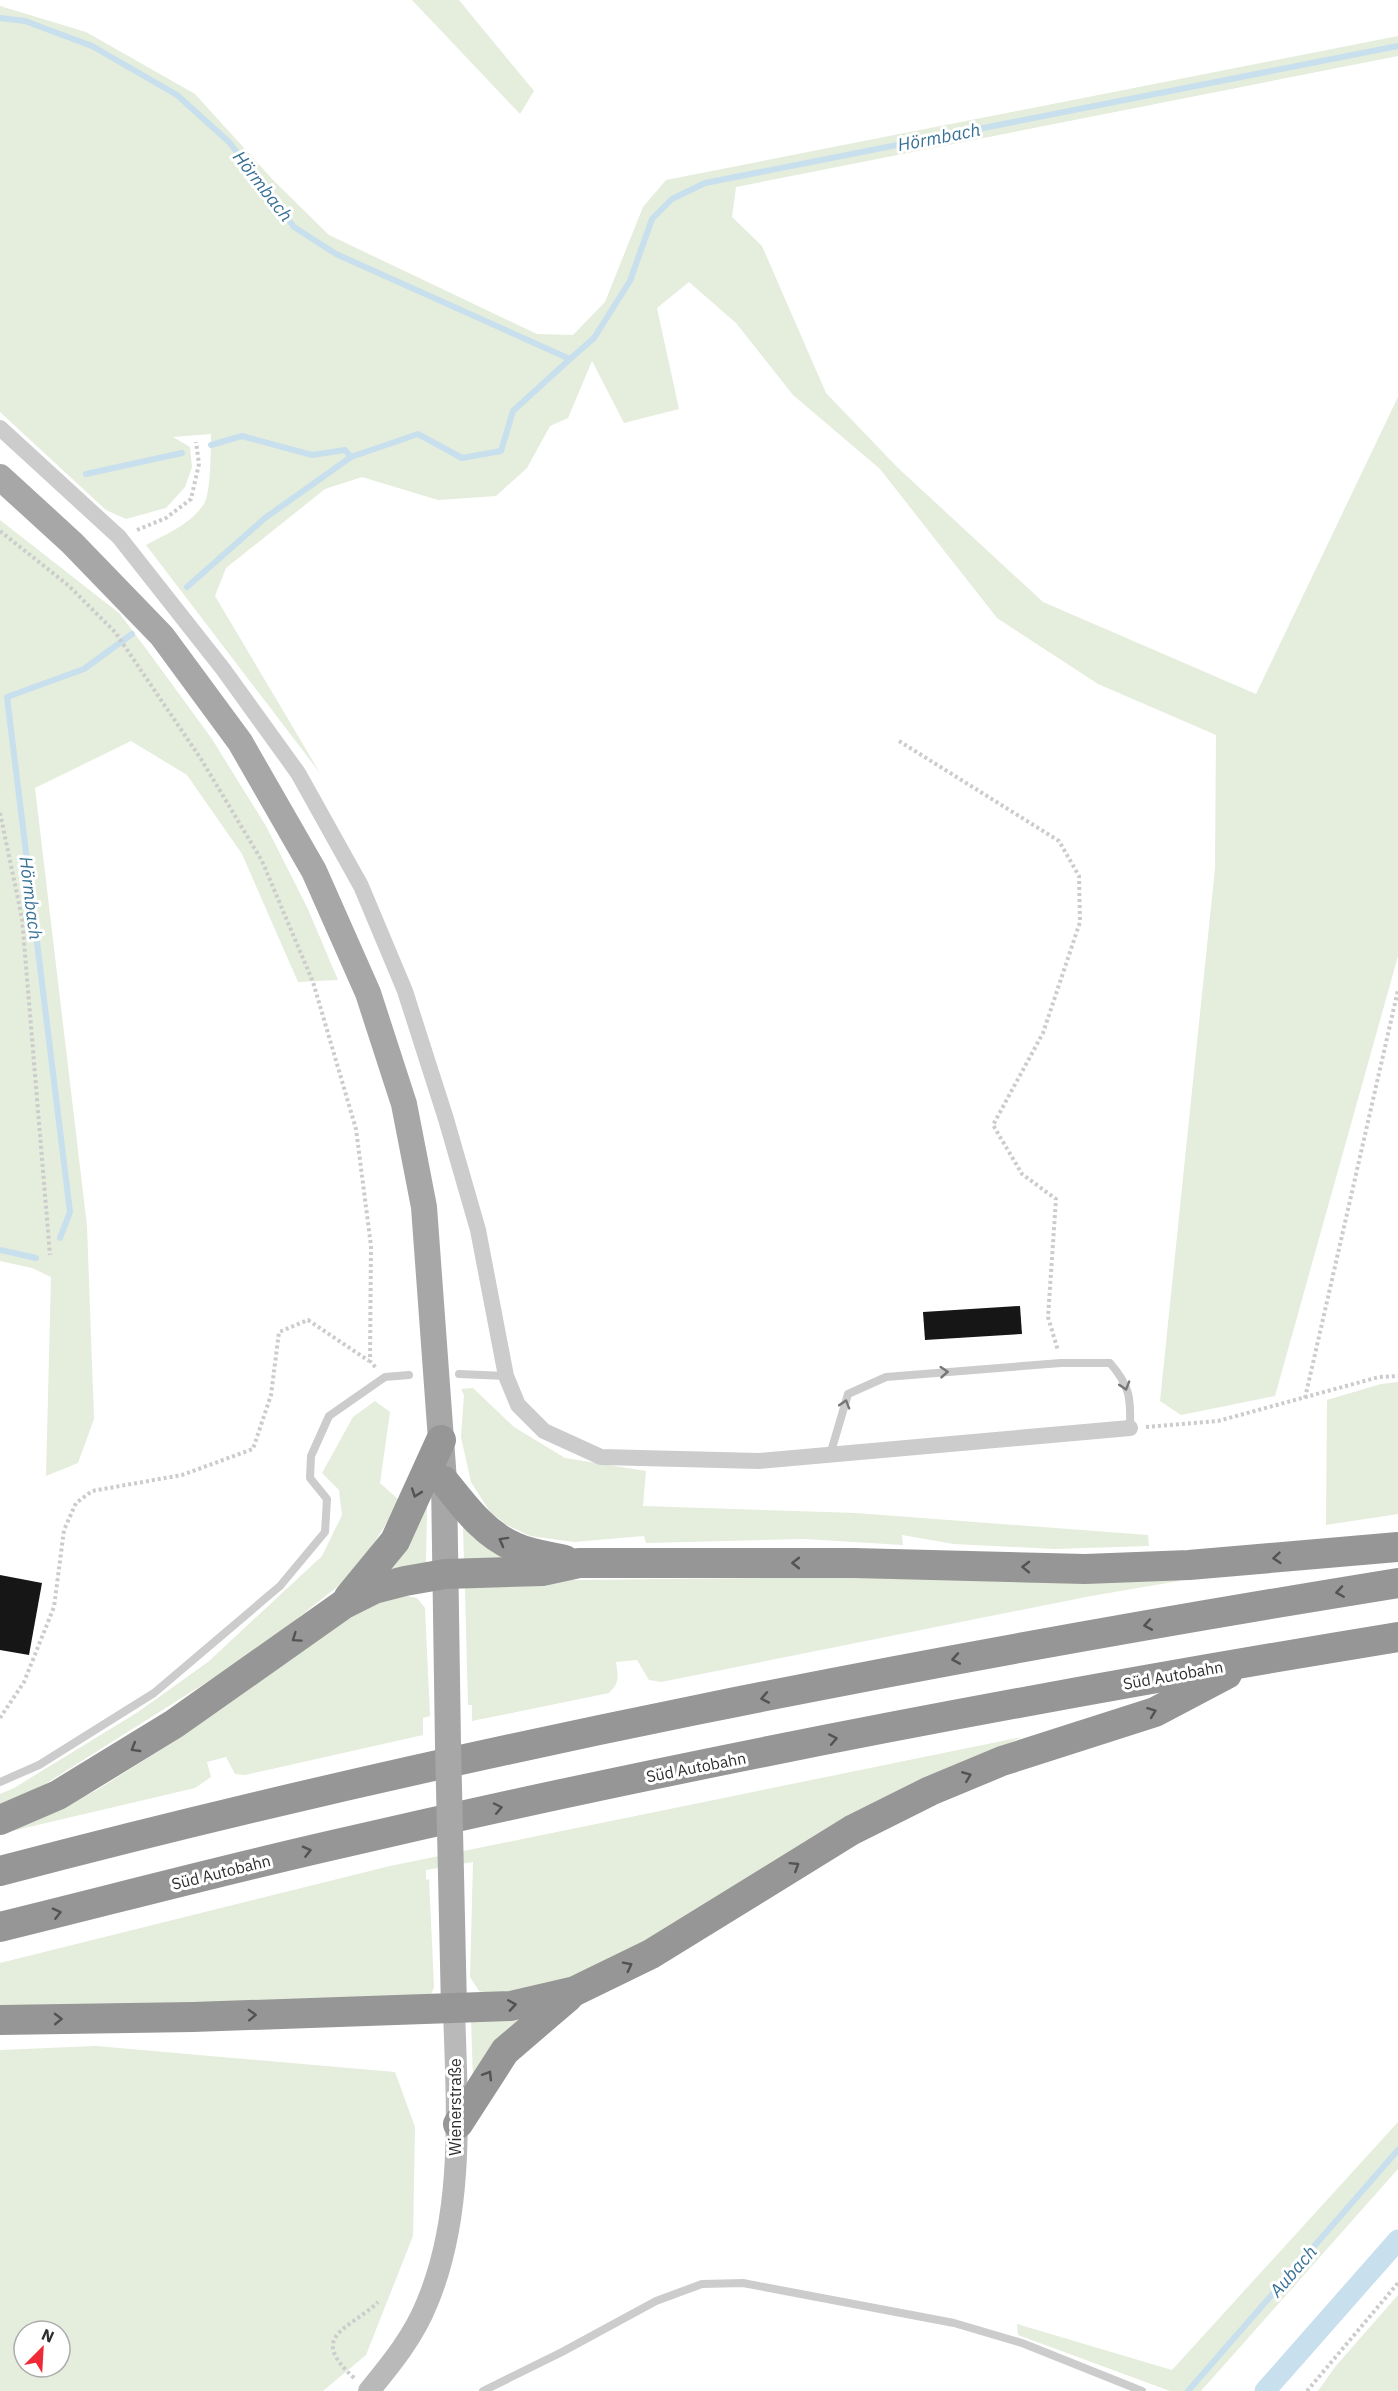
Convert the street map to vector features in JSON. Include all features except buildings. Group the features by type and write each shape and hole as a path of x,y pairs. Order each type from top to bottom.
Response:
{"highway":[{"path":"344,1604 395,1541 441,1440"},
{"path":"444,1481 473,1517 493,1535 515,1548 579,1563"},
{"path":"0,1820 58,1795 174,1724 344,1604 374,1589 445,1574 542,1570 579,1563 854,1563 1085,1569 1189,1565 1398,1547"},
{"path":"0,1871 337,1789 567,1738 933,1663 1398,1582"},
{"name":"Süd Autobahn","path":"0,1926 341,1843 579,1790 956,1714 1253,1660 1398,1637"},
{"path":"0,2020 454,2009 511,2006 575,1991 651,1954 852,1830 930,1791 1002,1761 1155,1712 1253,1660"},
{"path":"458,2124 505,2051 575,1991"}],"main road":[{"path":"0,477 72,543 162,636 240,742 314,871 368,993 404,1104 424,1207 444,1481 454,2009"}],"street":[{"path":"0,428 119,537 223,669 298,773 361,886 405,992 446,1119 478,1230 506,1376 518,1405 544,1431 601,1457 759,1461 1130,1428"},
{"name":"Wienerstraße","path":"365,2388 391,2365 411,2334 427,2305 440,2270 451,2204 458,2124 454,2009"}],"lane":[{"path":"830,1455 848,1394 886,1377 1061,1364 1110,1363 1125,1380 1131,1408 1130,1428"},
{"path":"459,1374 506,1376"},
{"path":"0,1782 39,1764 154,1693 280,1586 325,1532 327,1499 310,1478 311,1456 329,1416 385,1377 409,1375"},
{"path":"483,2391 562,2352 656,2301 702,2284 733,2283 755,2285 954,2323 1022,2343 1142,2391"}],"path":[{"path":"119,537 166,518 191,499 199,464 196,442"},
{"path":"0,531 69,586 115,632 201,759 262,861 313,982 356,1129 371,1246 370,1361"},
{"path":"899,741 1059,841 1078,876 1080,922 1043,1033 993,1125 1022,1174 1056,1199 1048,1317 1061,1364"},
{"path":"0,813 22,918 50,1255"},
{"path":"1305,1398 1398,990"},
{"path":"0,1718 24,1682 54,1607 64,1530 76,1503 92,1491 182,1475 253,1449 271,1395 279,1332 308,1320 370,1361 385,1377"},
{"path":"1130,1428 1218,1421 1379,1377 1398,1376"},
{"path":"1307,2391 1398,2283"},
{"path":"365,2388 340,2365 334,2351 333,2341 338,2332 378,2302"}],"green space":[{"path":"412,0 459,0 534,91 520,114"},
{"path":"0,6 86,32 195,94 273,180 329,235 537,334 573,335 605,302 643,207 666,180 1398,36 1398,56 736,187 732,217 762,246 826,393 897,467 1043,602 1256,694 1398,397 1398,956 1275,1396 1181,1415 1160,1401 1215,868 1216,735 1098,684 997,618 880,469 793,395 736,323 689,282 657,308 679,409 624,423 592,361 568,418 550,426 527,468 496,496 438,500 362,477 325,489 226,568 215,596 320,773 146,545 185,523 204,504 209,481 211,434 173,437 190,447 192,467 185,487 166,508 126,519 106,510 0,412"},
{"path":"0,520 119,613 147,650 212,739 266,826 307,907 338,980 298,982 242,854 187,775 131,741 35,788 87,1226 94,1419 78,1463 46,1476 51,1277 32,1268 0,1261"},
{"path":"1398,1382 1398,1514 1326,1525 1327,1400 1381,1384"},
{"path":"473,1388 514,1427 565,1458 646,1471 643,1506 856,1513 1148,1535 1149,1546 1054,1549 954,1544 902,1535 903,1545 804,1539 646,1543 644,1536 574,1542 530,1536 507,1525 490,1512 471,1482 461,1437 464,1395 461,1389"},
{"path":"375,1401 390,1412 380,1483 400,1501 356,1572 256,1651 31,1793 0,1806 0,1794 14,1788 138,1712 208,1662 322,1556 342,1515 339,1490 322,1473 353,1417"},
{"path":"422,1507 427,1508 426,1564 373,1580"},
{"path":"463,1525 523,1561 464,1561"},
{"path":"967,1576 1182,1577 1179,1581 1091,1596 661,1682 649,1680 637,1660 616,1662 617,1679 609,1693 472,1721 472,1705 468,1705 465,1589 476,1581"},
{"path":"403,1595 417,1598 425,1608 430,1716 423,1718 423,1735 245,1775 235,1774 226,1757 207,1762 211,1777 195,1788 12,1831 97,1790 186,1734 356,1610"},
{"path":"1022,1737 990,1752 669,1931 567,1979 494,1995 479,1991 470,1977 473,1862 426,1870 426,1880 429,1879 434,1987 430,1997 0,2009 0,1963 390,1866"},
{"path":"532,2012 473,2079 471,2019"},
{"path":"96,2046 395,2072 415,2127 413,2236 366,2355 323,2391 0,2391 0,2050"},
{"path":"1398,2122 1398,2169 1201,2391 1170,2391 1018,2335 1017,2324 1172,2370"},
{"path":"1398,2295 1398,2391 1318,2391 1335,2367"}],"waterway":[{"name":"Hörmbach","path":"0,18 25,21 92,46 177,95 229,142 294,227 336,254 570,359 594,338 630,281 652,219 672,199 705,183 1398,46"},
{"name":"Hörmbach","path":"187,587 265,518 351,457 418,434 462,458 501,451 513,411 570,359"},
{"path":"211,445 242,436 312,455 345,450 351,457"},
{"path":"86,474 182,453"},
{"name":"Hörmbach","path":"60,1238 70,1212 7,697 84,669 132,634"},
{"name":"Hörmbach","path":"0,1250 36,1258"},
{"name":"Aubach","path":"1188,2391 1398,2150"},
{"path":"1265,2391 1398,2240"}]}
